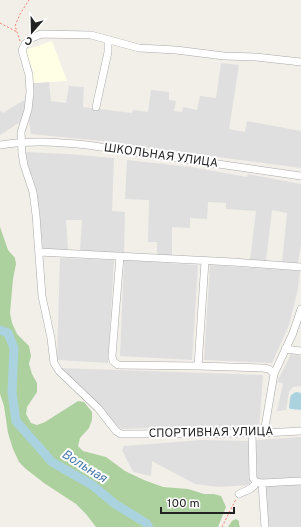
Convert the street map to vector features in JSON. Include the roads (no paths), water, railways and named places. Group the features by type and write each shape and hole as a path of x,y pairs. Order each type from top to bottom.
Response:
{"street":[{"path":"301,62 139,48 91,35 41,34 32,38 25,44 22,50 29,75 30,92 28,110 21,132 24,165 33,192 39,252 301,267"},
{"path":"96,107 108,52 108,40"},
{"name":"ШКОЛЬНАЯ УЛИЦА","path":"0,145 21,142 53,142 86,145 301,176"},
{"name":"СПОРТИВНАЯ УЛИЦА","path":"39,252 42,296 51,338 54,363 58,371 98,408 116,431 121,434 301,432"},
{"path":"120,256 112,356 113,361 118,365 263,368 269,369 274,374"},
{"path":"198,366 205,261"},
{"path":"264,433 274,374 293,333 301,309"},
{"path":"285,349 301,351"},
{"path":"252,433 254,478 259,483 265,527"},
{"path":"239,494 259,483 301,481"}],"water":[{"path":"296,392 301,393 301,410 289,408 291,395"}],"waterway":[{"name":"Вольная","path":"0,330 8,333 14,348 12,392 16,421 52,462 92,485 115,504 146,523 149,527"}]}
